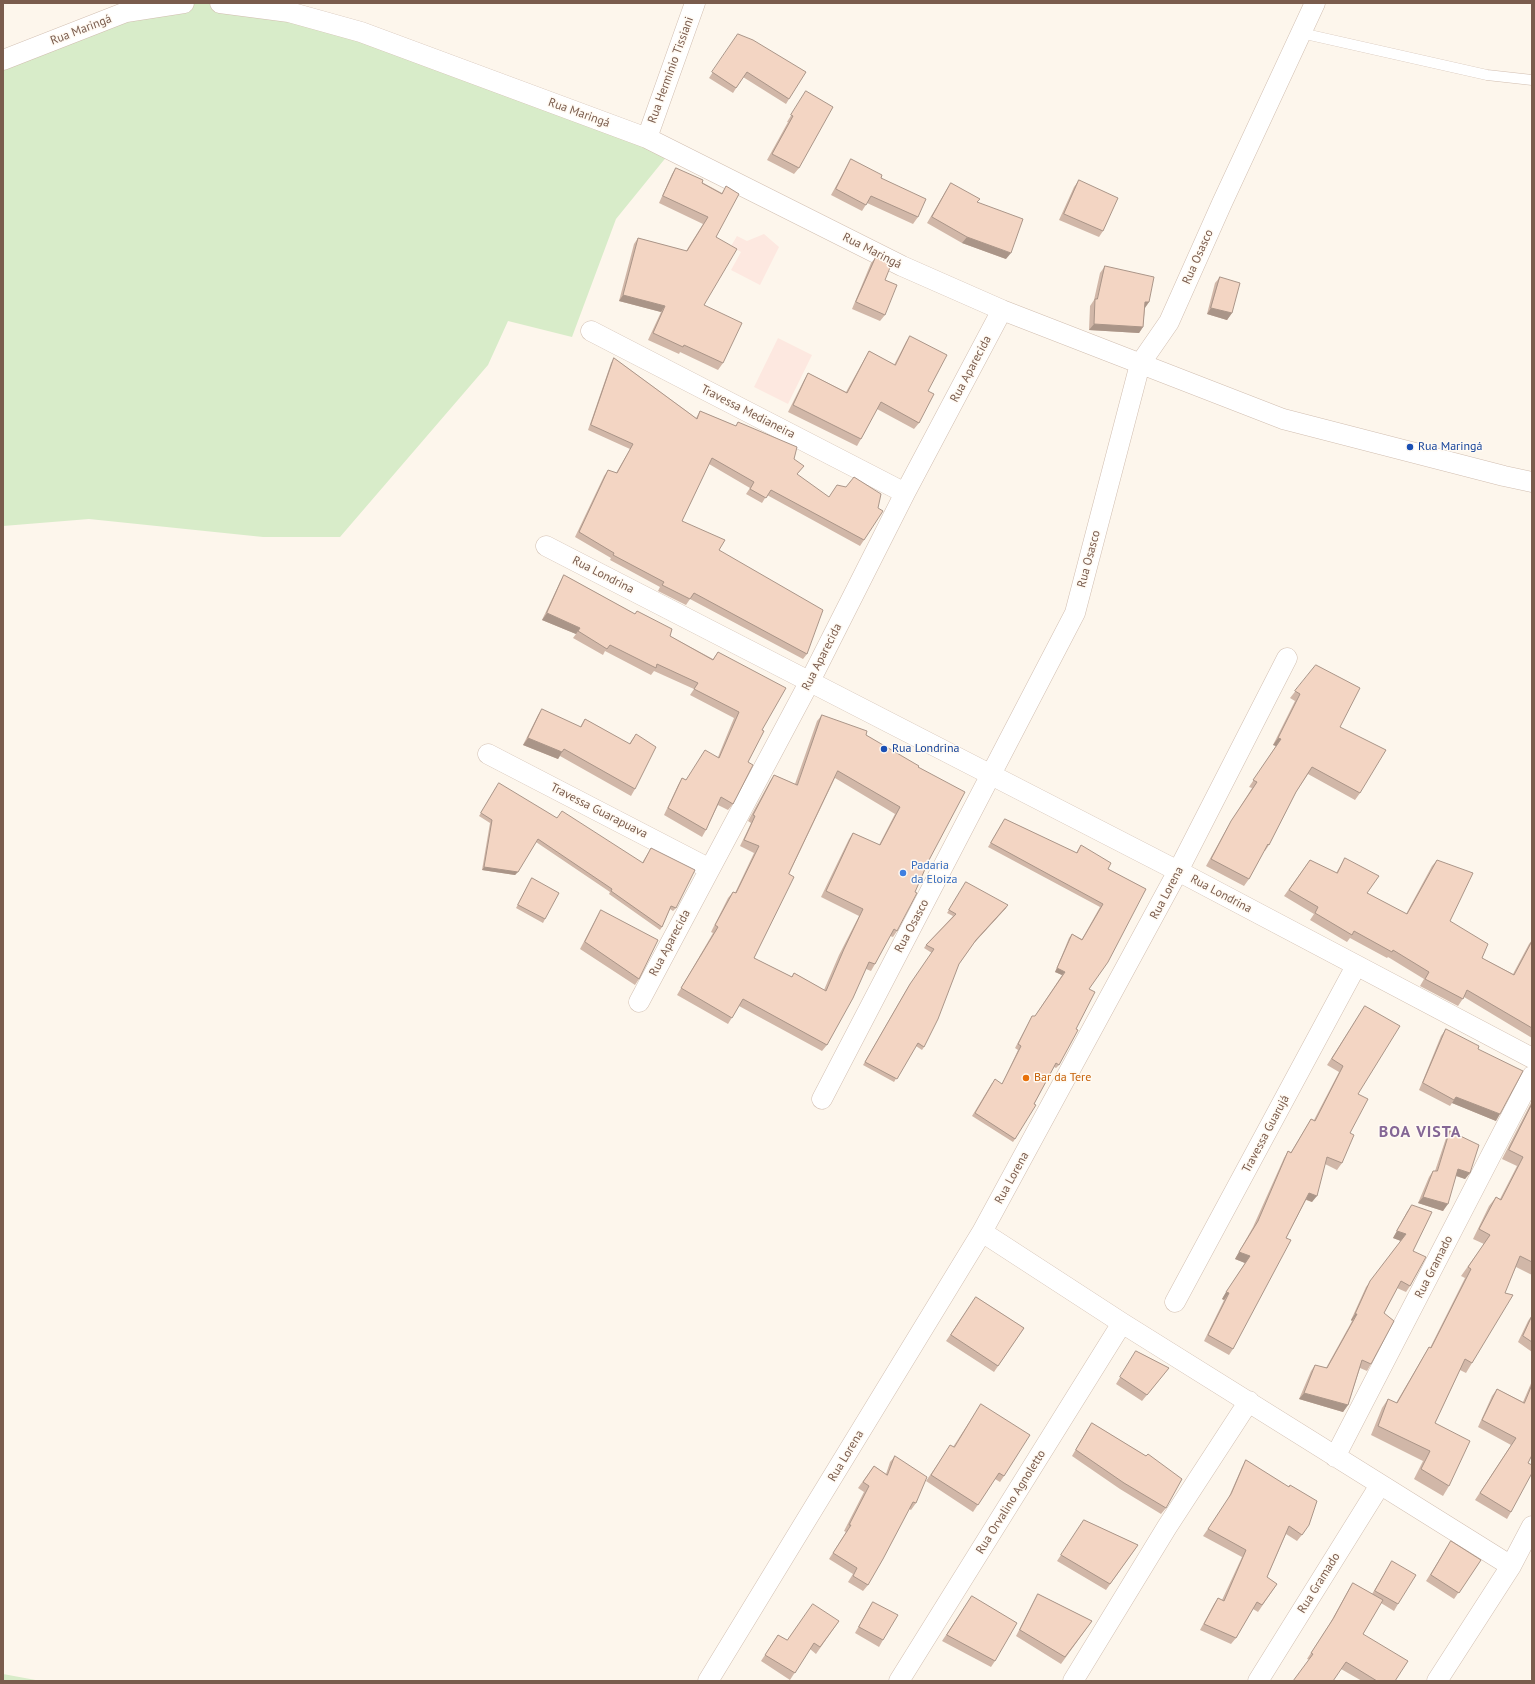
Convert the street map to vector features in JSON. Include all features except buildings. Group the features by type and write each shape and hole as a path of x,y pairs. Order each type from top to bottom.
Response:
{"street":[{"name":"Rua Maringá","path":"3,60 126,12 184,3"},
{"name":"Rua Maringá","path":"220,3 289,12 361,32 647,138 902,266 1002,310 1283,419 1532,482"},
{"name":"Rua Hermínio Tissiani","path":"647,138 695,3"},
{"name":"Rua Osasco","path":"822,1099 1075,613 1140,364 1170,322 1222,203 1315,3"},
{"name":"Rua Aparecida","path":"639,1002 810,681 905,493 1002,310"},
{"name":"Travessa Medianeira","path":"591,331 905,493"},
{"name":"Rua Londrina","path":"546,546 991,774 1532,1058"},
{"name":"Rua Lorena","path":"708,1681 982,1232 1178,872 1287,658"},
{"name":"Travessa Guarapuava","path":"488,754 710,869"},
{"name":"Travessa Guarujá","path":"1175,1302 1356,966"},
{"name":"Rua Gramado","path":"1335,1457 1532,1076"},
{"path":"982,1232 1122,1323 1511,1566"},
{"name":"Rua Orvalino Agnoletto","path":"899,1681 1122,1323"},
{"path":"1073,1681 1167,1527 1249,1401"},
{"name":"Rua Gramado","path":"1258,1681 1380,1485"},
{"path":"1437,1681 1511,1566 1532,1526"}],"lane":[{"path":"1300,33 1487,75 1532,80"}],"shaded area":[{"path":"764,234 779,247 760,285 731,270 741,252 731,246 737,236 747,241"},
{"path":"778,338 812,355 788,404 754,387"}],"green space":[{"path":"184,3 219,3 289,12 672,150 616,219 572,337 508,321 488,365 340,537 263,537 89,519 3,526 3,60"},
{"path":"3,1674 41,1681 3,1681"}],"place":[{"name":"Rua Maringá","path":"1410,447"},
{"name":"Rua Londrina","path":"884,749"},
{"name":"Padaria da Eloiza","path":"903,873"},
{"name":"Bar da Tere","path":"1026,1078"}],"district":[{"name":"BOA VISTA","path":"1420,1132"}]}
